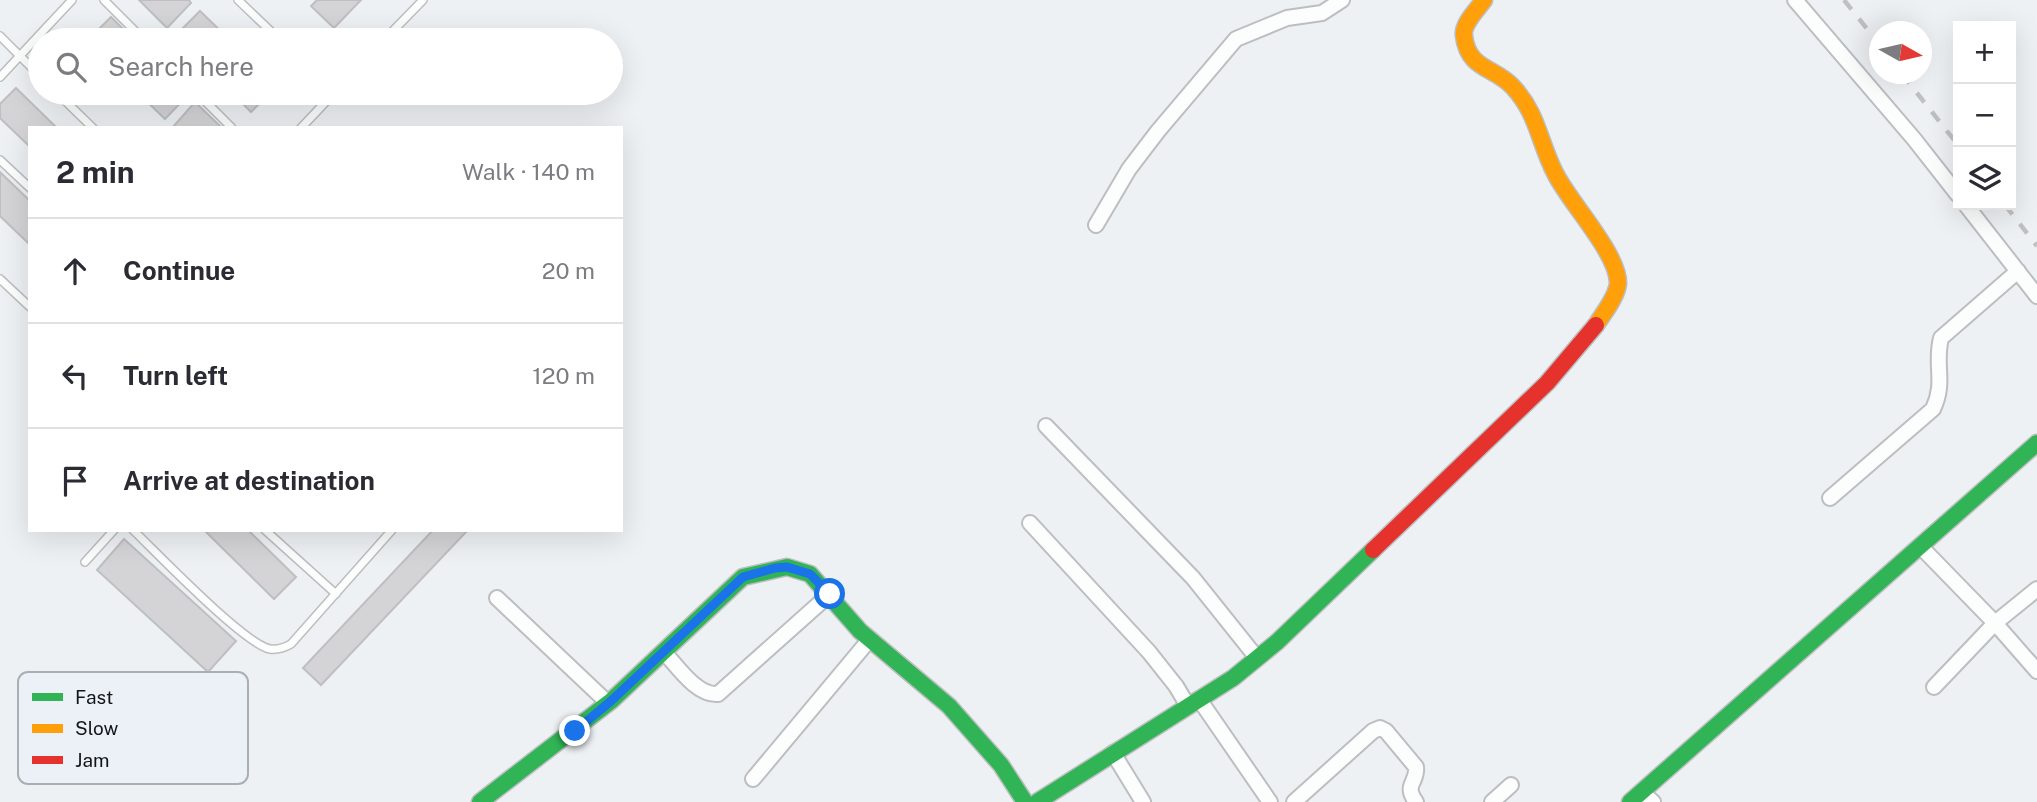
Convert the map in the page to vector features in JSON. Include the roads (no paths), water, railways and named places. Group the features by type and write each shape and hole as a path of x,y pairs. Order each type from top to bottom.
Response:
{"street":[{"path":"1096,225 1129,169 1236,39 1287,18 1322,13 1342,0"},
{"path":"1037,802 1233,678 1257,658 1371,553 1547,383 1591,332 1609,305 1618,285 1615,265 1555,173 1530,107 1511,84 1477,64 1467,51 1464,29 1484,0"},
{"path":"1795,0 1953,189"},
{"path":"1970,210 2037,296"},
{"path":"1830,498 1933,410 1940,395 1938,350 1941,338 2018,271"},
{"path":"1046,426 1193,578 1257,658"},
{"path":"1641,799 2037,443"},
{"path":"1030,523 1193,702 1270,802"},
{"path":"1921,547 1995,623 2037,671"},
{"path":"480,802 608,703 743,577 787,567 810,574 870,639 949,706 1001,765 1025,802"},
{"path":"1934,687 1995,623 2037,589"},
{"path":"664,652 694,684 706,692 718,694 830,594"},
{"path":"496,598 608,703"},
{"path":"753,779 870,639"},
{"path":"1294,802 1373,731 1380,729 1386,731 1416,766 1417,773 1409,790 1416,802"},
{"path":"1113,753 1143,802"},
{"path":"1492,802 1511,785"}],"lane":[{"path":"46,28 72,0"},
{"path":"104,0 133,28"},
{"path":"238,0 267,28"},
{"path":"395,28 422,0"},
{"path":"0,36 28,64"},
{"path":"0,77 28,47"},
{"path":"69,105 91,126"},
{"path":"209,105 230,126"},
{"path":"303,126 323,105"},
{"path":"0,160 28,186"},
{"path":"0,279 28,305"},
{"path":"85,562 112,532"},
{"path":"135,532 233,625 255,642 270,649 283,649 291,644 390,532"},
{"path":"267,532 336,594"}],"railway":[{"path":"1844,0 1869,31"},
{"path":"1910,84 1953,139"},
{"path":"2009,210 2037,246"}]}
